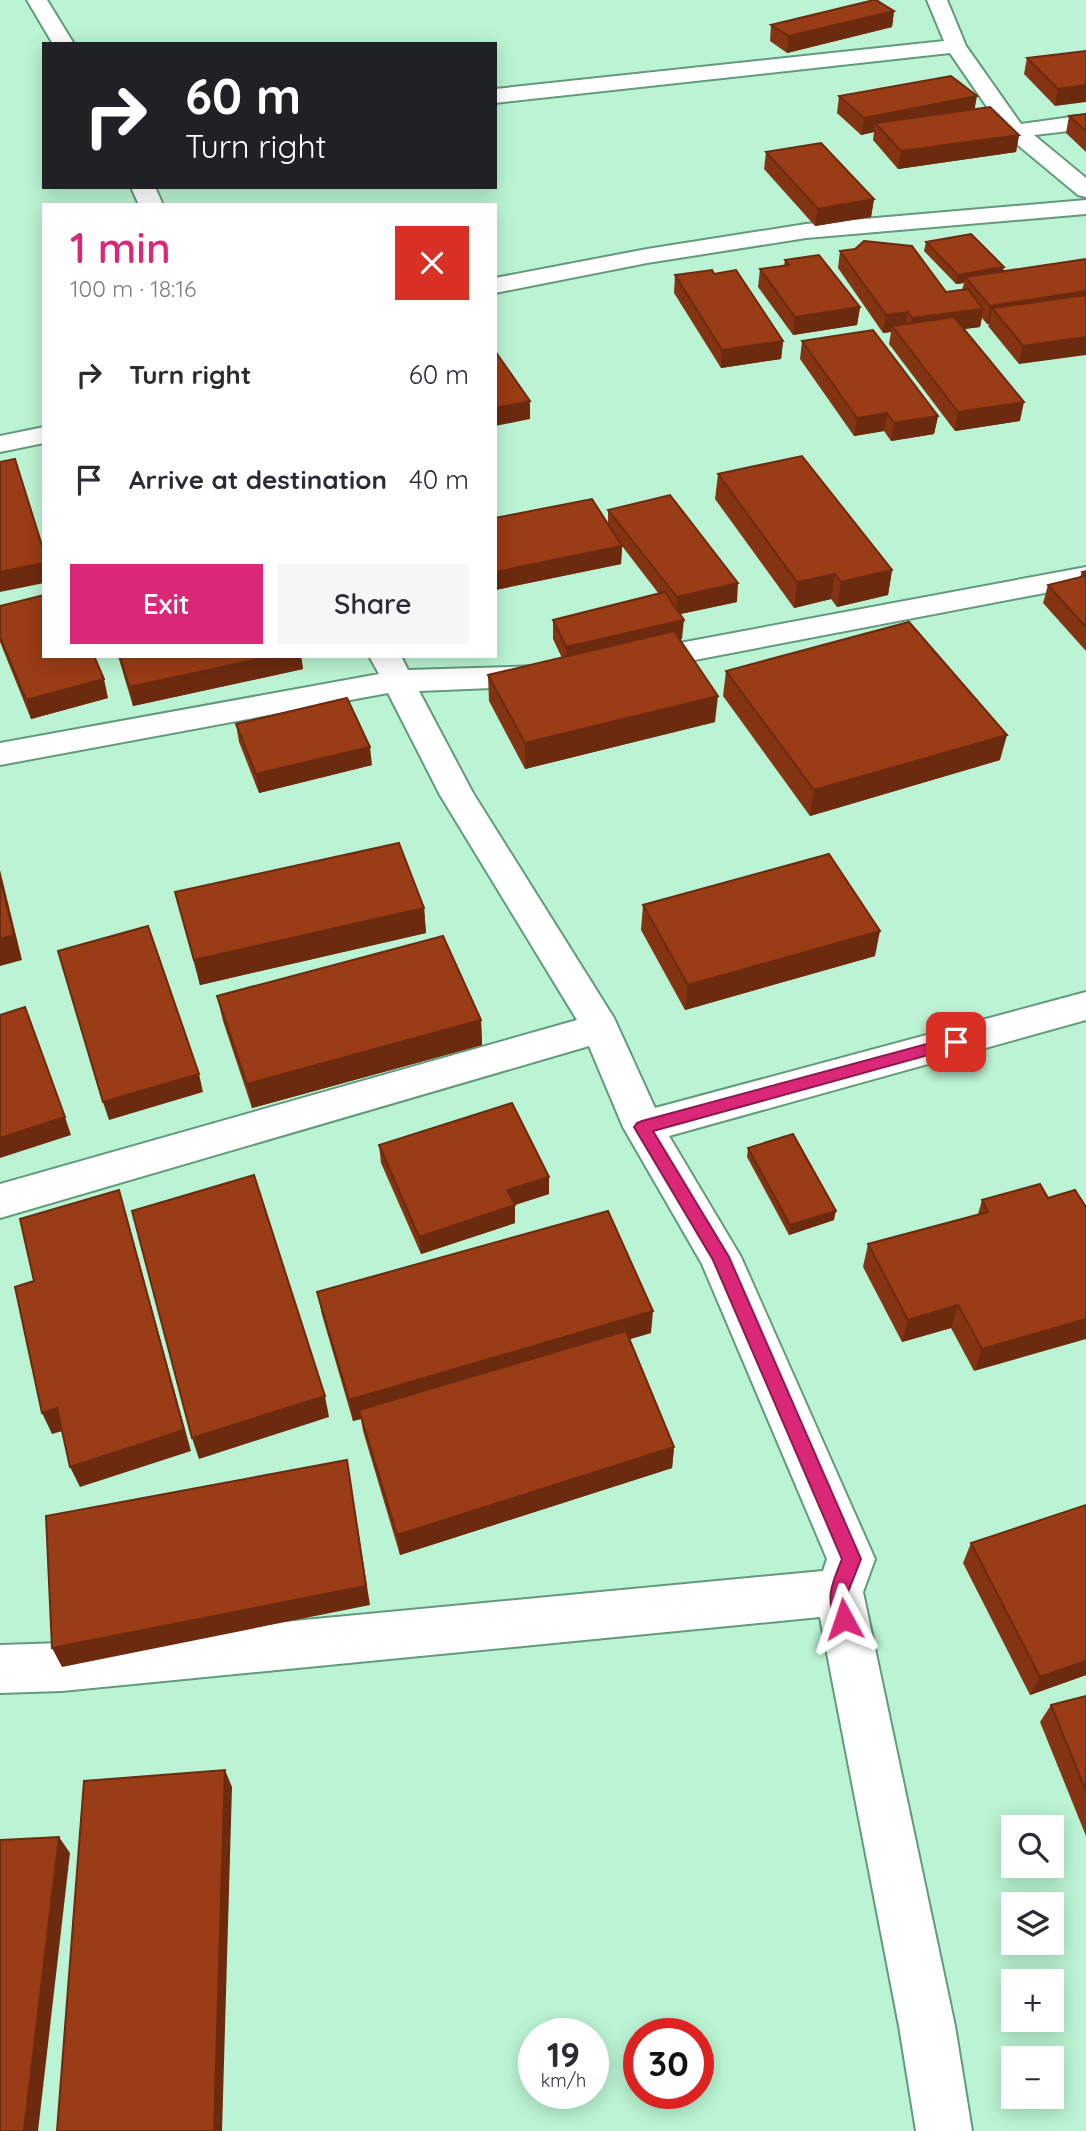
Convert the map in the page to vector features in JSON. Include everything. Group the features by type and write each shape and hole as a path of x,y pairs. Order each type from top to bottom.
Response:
{"street":[{"path":"37,0 63,42"},
{"path":"937,0 956,46 1016,131 1086,190"},
{"path":"497,96 956,46"},
{"path":"1016,131 1086,122"},
{"path":"497,286 647,256 806,231 1086,207"},
{"path":"0,444 42,435"},
{"path":"607,666 1086,576"},
{"path":"391,669 457,794 601,1028 642,1127 720,1257 851,1559 839,1592 927,2026 944,2131"},
{"path":"0,754 391,669 568,673"},
{"path":"642,1127 1086,1006"},
{"path":"0,1201 601,1028"},
{"path":"0,1669 76,1665 839,1592"}],"building":[{"path":"876,0 894,11 789,36 771,25"},
{"path":"1086,51 1086,85 1058,89 1027,58"},
{"path":"951,76 977,96 864,118 839,96"},
{"path":"990,107 1019,135 901,151 875,123"},
{"path":"1086,114 1086,131 1069,116"},
{"path":"821,143 874,199 818,209 766,152"},
{"path":"971,234 1004,267 958,275 926,242"},
{"path":"864,241 912,246 946,292 968,289 983,309 912,318 908,312 886,315 840,251 855,249"},
{"path":"819,255 860,307 795,317 760,269 789,265 785,260"},
{"path":"1086,259 1086,291 990,306 965,277"},
{"path":"712,270 714,274 736,270 783,341 722,350 675,275"},
{"path":"1086,295 1086,337 1023,346 992,308"},
{"path":"954,317 1024,402 958,412 892,326"},
{"path":"873,330 938,416 894,423 887,413 857,418 802,341"},
{"path":"497,354 530,401 497,408"},
{"path":"802,456 892,570 841,582 835,574 797,582 718,474"},
{"path":"15,459 42,546 42,563 0,572 0,462"},
{"path":"670,495 738,583 677,597 608,510"},
{"path":"592,499 622,546 497,572 497,518"},
{"path":"1086,571 1086,627 1048,585 1085,576 1082,572"},
{"path":"665,592 684,620 566,647 553,620"},
{"path":"42,596 42,658 95,658 104,679 26,700 0,637 0,606"},
{"path":"909,622 1007,735 814,790 726,671"},
{"path":"674,631 718,696 525,743 488,675"},
{"path":"121,658 264,658 129,687"},
{"path":"347,698 370,747 256,774 236,724"},
{"path":"399,843 424,908 194,960 175,892"},
{"path":"829,854 880,931 688,985 643,905"},
{"path":"0,878 14,935 0,939"},
{"path":"148,926 199,1074 103,1102 58,951"},
{"path":"443,936 481,1020 247,1084 217,996"},
{"path":"25,1007 65,1117 0,1138 0,1015"},
{"path":"512,1103 549,1177 507,1190 515,1205 419,1237 379,1145"},
{"path":"793,1134 836,1211 790,1225 748,1148"},
{"path":"254,1175 325,1396 192,1438 132,1211"},
{"path":"1040,1184 1048,1198 1075,1190 1086,1207 1086,1319 982,1349 958,1305 908,1320 868,1244 988,1212 982,1200"},
{"path":"119,1190 184,1430 70,1467 57,1408 42,1413 15,1287 34,1281 20,1219"},
{"path":"608,1211 653,1311 349,1400 317,1292"},
{"path":"626,1331 674,1447 397,1535 359,1410"},
{"path":"347,1460 366,1586 52,1648 46,1516"},
{"path":"1086,1505 1086,1661 1040,1677 971,1543"},
{"path":"1086,1696 1086,1791 1051,1705"},
{"path":"225,1770 214,2131 57,2131 84,1781"},
{"path":"59,1837 24,2131 0,2131 0,1840"}],"route":[{"path":"844,1619 839,1592 851,1559 720,1257 642,1127 956,1042"}]}
